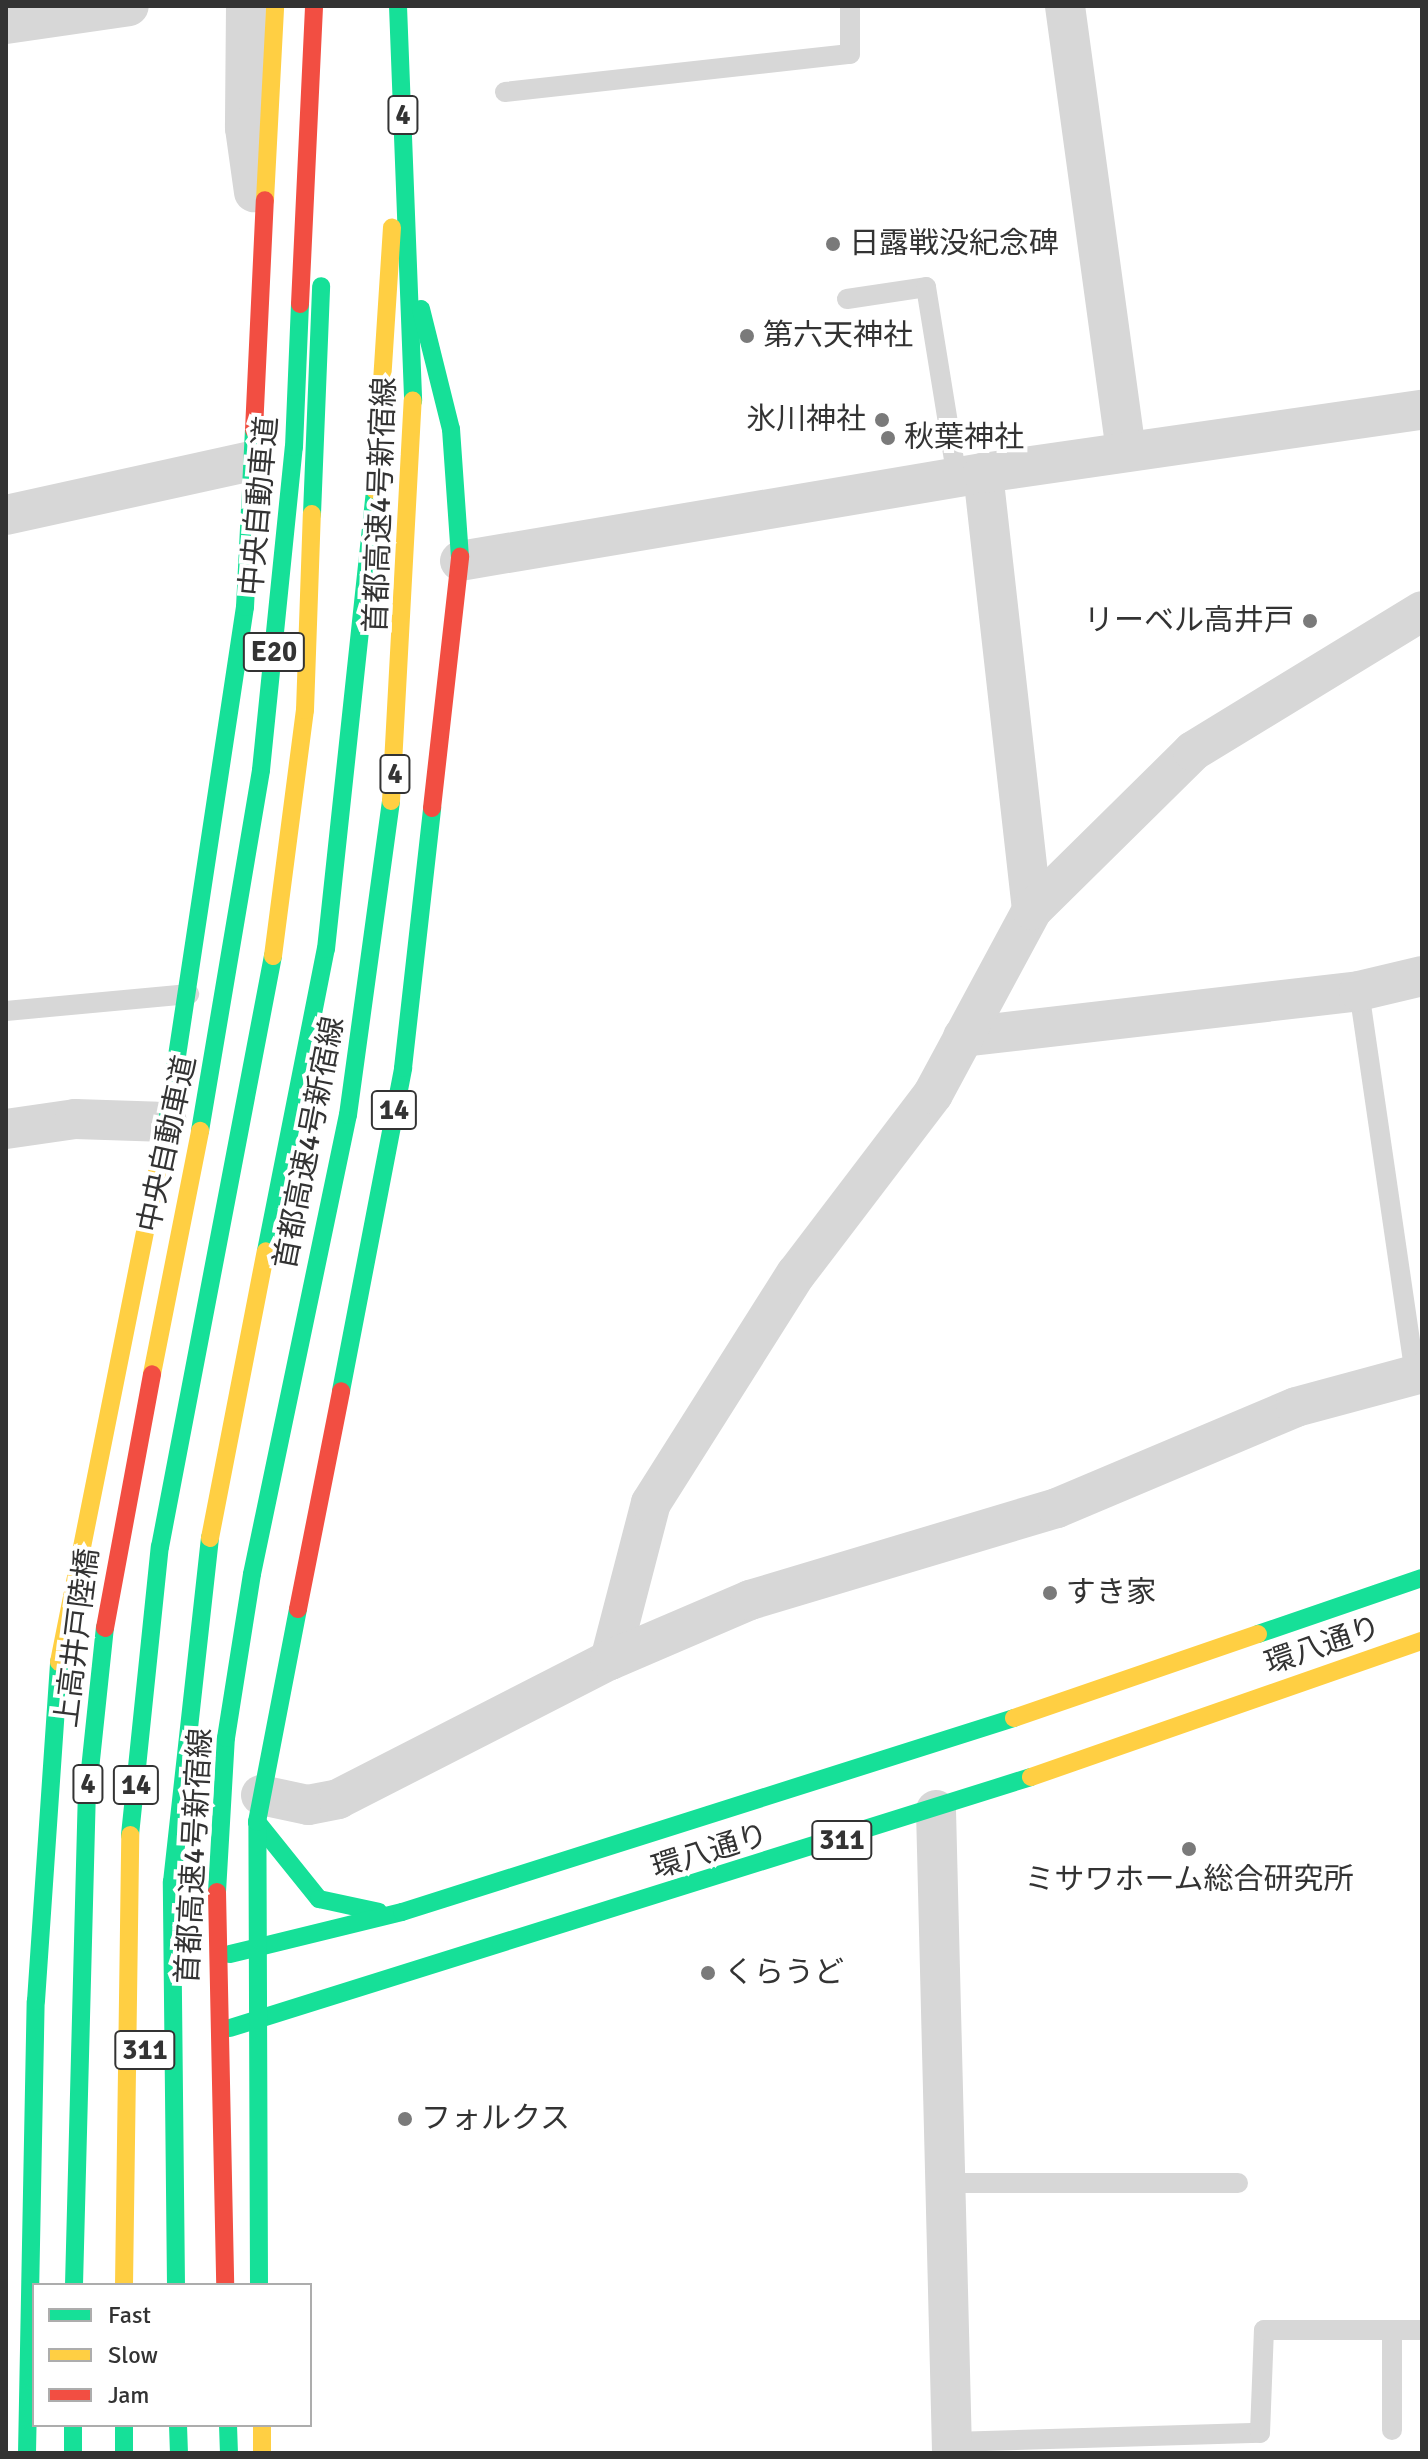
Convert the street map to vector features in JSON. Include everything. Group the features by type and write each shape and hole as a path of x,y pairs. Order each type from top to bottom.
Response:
{"main road":[{"path":"32,2283 34,2081 28,2003 55,1686 77,1543 167,1122 189,994 245,607 275,6"},
{"name":"中央自動車道","path":"166,1290 240,915 279,610 314,6"},
{"name":"14","path":"124,2283 126,1874 160,1547 271,969 305,710 320,443 314,6"},
{"name":"首都高速4号新宿線","path":"225,2283 216,1860 226,1738 252,1574 348,1115 398,750 414,367 398,6"},
{"name":"14","path":"176,2283 173,1868 205,1561 326,949 379,455 405,6"},
{"name":"14","path":"259,2283 256,1948 259,1808 302,1574 403,1068 460,561 451,429 394,199"},
{"name":"上高井戸陸橋","path":"74,2283 87,1798 108,1597 166,1290"},
{"path":"77,1543 83,1655 121,1699 165,1718 248,1694 255,1682"},
{"path":"268,1658 302,1574"},
{"name":"環八通り","path":"28,2003 402,1912 802,1791 1422,1578"},
{"name":"環八通り","path":"6,2088 257,2020 936,1810 1422,1641"},
{"path":"259,1808 319,1899 349,1911 402,1912"},
{"path":"49,2283 102,2209 152,2186 197,2191 242,2228 259,2283"},
{"path":"27,2444 32,2334"},
{"path":"6,2370 27,2444"},
{"path":"73,2427 73,2453"},
{"path":"124,2427 124,2453"},
{"path":"178,2427 179,2453"},
{"path":"228,2427 229,2453"},
{"path":"262,2427 262,2453"}],"street":[{"path":"6,24 129,6"},
{"path":"246,6 245,128 263,255"},
{"path":"1065,6 1126,451"},
{"path":"460,561 970,475 1422,410"},
{"path":"6,515 252,461"},
{"path":"970,475 1032,910"},
{"path":"610,1660 651,1503 796,1274 933,1094 1032,910 1193,751 1422,611"},
{"path":"963,1037 1359,991 1422,976"},
{"path":"6,1129 75,1119 167,1122"},
{"path":"259,1808 308,1805 338,1799 610,1660 750,1600 1057,1508 1296,1407 1418,1374"},
{"path":"936,1810 952,2448"}],"lane":[{"path":"505,92 850,54 850,6"},
{"path":"847,299 926,287 970,475"},
{"path":"1359,991 1418,1374"},
{"path":"6,1011 189,994"},
{"path":"946,2183 1238,2183"},
{"path":"952,2448 1260,2433 1264,2330 1422,2330"},
{"path":"1392,2331 1392,2430"}],"traffic: fast":[{"path":"398,6 413,401"},
{"path":"312,514 321,286"},
{"path":"200,1131 261,770 294,447 300,304"},
{"path":"421,309 451,429 460,557"},
{"path":"167,1122 245,607 254,430"},
{"path":"266,1251 326,949 375,490"},
{"path":"217,1892 226,1738 252,1574 348,1115 391,801"},
{"path":"341,1391 403,1068 432,808"},
{"path":"130,1835 160,1547 273,956"},
{"path":"176,2283 172,1882 210,1538"},
{"path":"1258,1634 1422,1578"},
{"path":"259,2283 257,1822 298,1609"},
{"path":"74,2283 87,1798 105,1628"},
{"path":"27,2453 36,2001 59,1662"},
{"path":"230,1954 402,1912 1014,1718"},
{"path":"230,2028 1031,1777"},
{"path":"257,1822 319,1899 379,1912"},
{"path":"73,2427 73,2453"},
{"path":"124,2427 124,2453"},
{"path":"178,2427 179,2453"},
{"path":"228,2427 229,2453"}],"traffic: slow":[{"path":"265,200 275,6"},
{"path":"375,490 392,228"},
{"path":"391,801 413,401"},
{"path":"273,956 305,710 312,514"},
{"path":"59,1662 167,1122"},
{"path":"152,1374 200,1131"},
{"path":"210,1538 266,1251"},
{"path":"1014,1718 1258,1634"},
{"path":"1031,1777 1422,1641"},
{"path":"124,2283 130,1835"},
{"path":"262,2427 262,2453"}],"traffic: jam":[{"path":"300,304 314,6"},
{"path":"254,430 265,200"},
{"path":"432,808 460,557"},
{"path":"105,1628 152,1374"},
{"path":"298,1609 341,1391"},
{"path":"217,1892 225,2283"}],"place":[{"name":"日露戦没紀念碑","path":"833,244"},
{"name":"第六天神社","path":"747,336"},
{"name":"氷川神社","path":"882,420"},
{"name":"秋葉神社","path":"888,438"},
{"name":"リーベル高井戸","path":"1310,621"},
{"name":"すき家","path":"1050,1593"},
{"name":"ミサワホーム総合研究所","path":"1189,1849"},
{"name":"くらうど","path":"708,1973"},
{"name":"フォルクス","path":"405,2119"}]}
